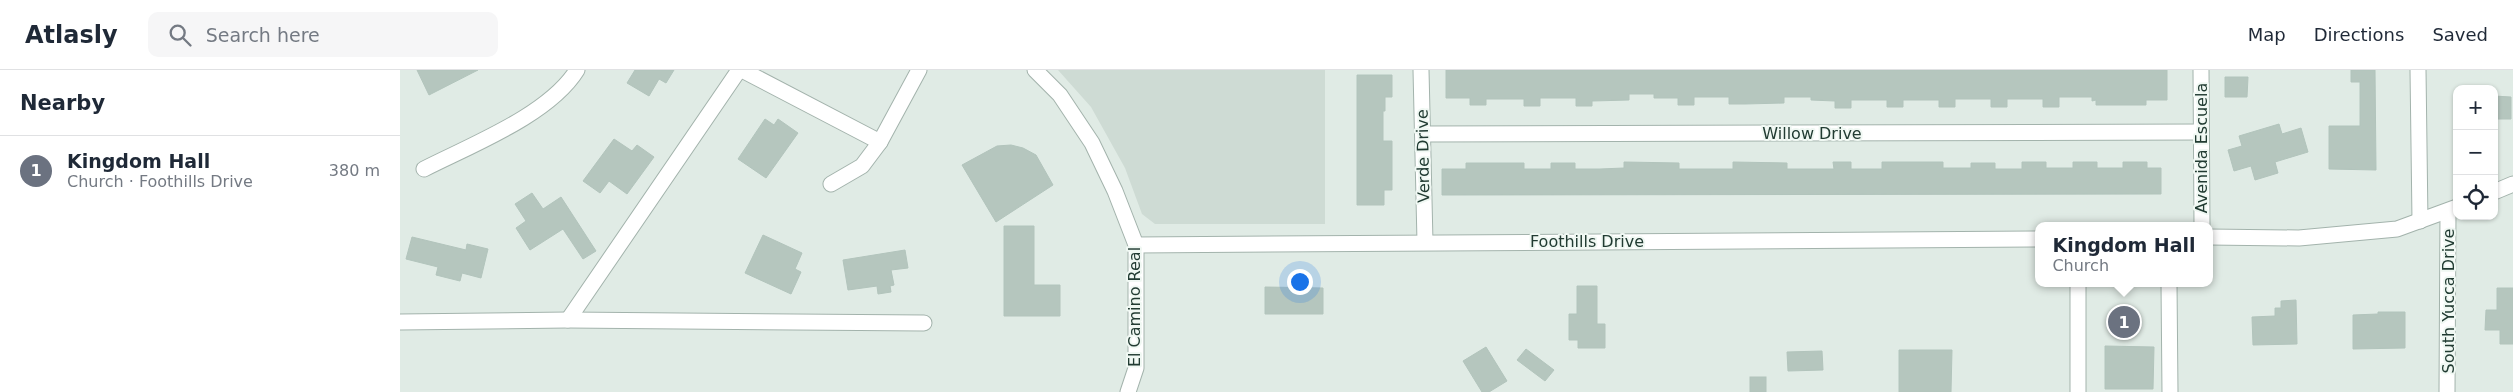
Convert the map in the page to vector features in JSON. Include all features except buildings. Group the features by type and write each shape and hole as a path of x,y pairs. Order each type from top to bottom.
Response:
{"street":[{"path":"424,169 532,114 572,78 577,70"},
{"path":"568,320 740,70 880,142"},
{"path":"831,184 862,166 880,142 919,70"},
{"name":"Verde Drive","path":"1422,70 1425,242"},
{"name":"Avenida Escuela","path":"2201,70 2202,222"},
{"path":"2418,70 2420,221"},
{"name":"El Camino Real","path":"1043,73 1092,143 1115,191 1136,245 1136,368 1128,392"},
{"name":"Willow Drive","path":"1423,134 2201,132"},
{"path":"2498,190 2513,184"},
{"path":"2213,237 2299,238 2397,229 2452,209"},
{"name":"South Yucca Drive","path":"2447,392 2452,209"},
{"name":"Foothills Drive","path":"1136,245 2035,239"},
{"path":"2078,287 2078,392"},
{"path":"2169,287 2170,392"},
{"path":"400,322 568,320 924,323"}],"shaded area":[{"path":"1058,70 1325,70 1325,224 1155,224 1142,214 1125,168 1091,107"}],"place":[{"name":"Kingdom Hall","path":"2124,322"}]}
